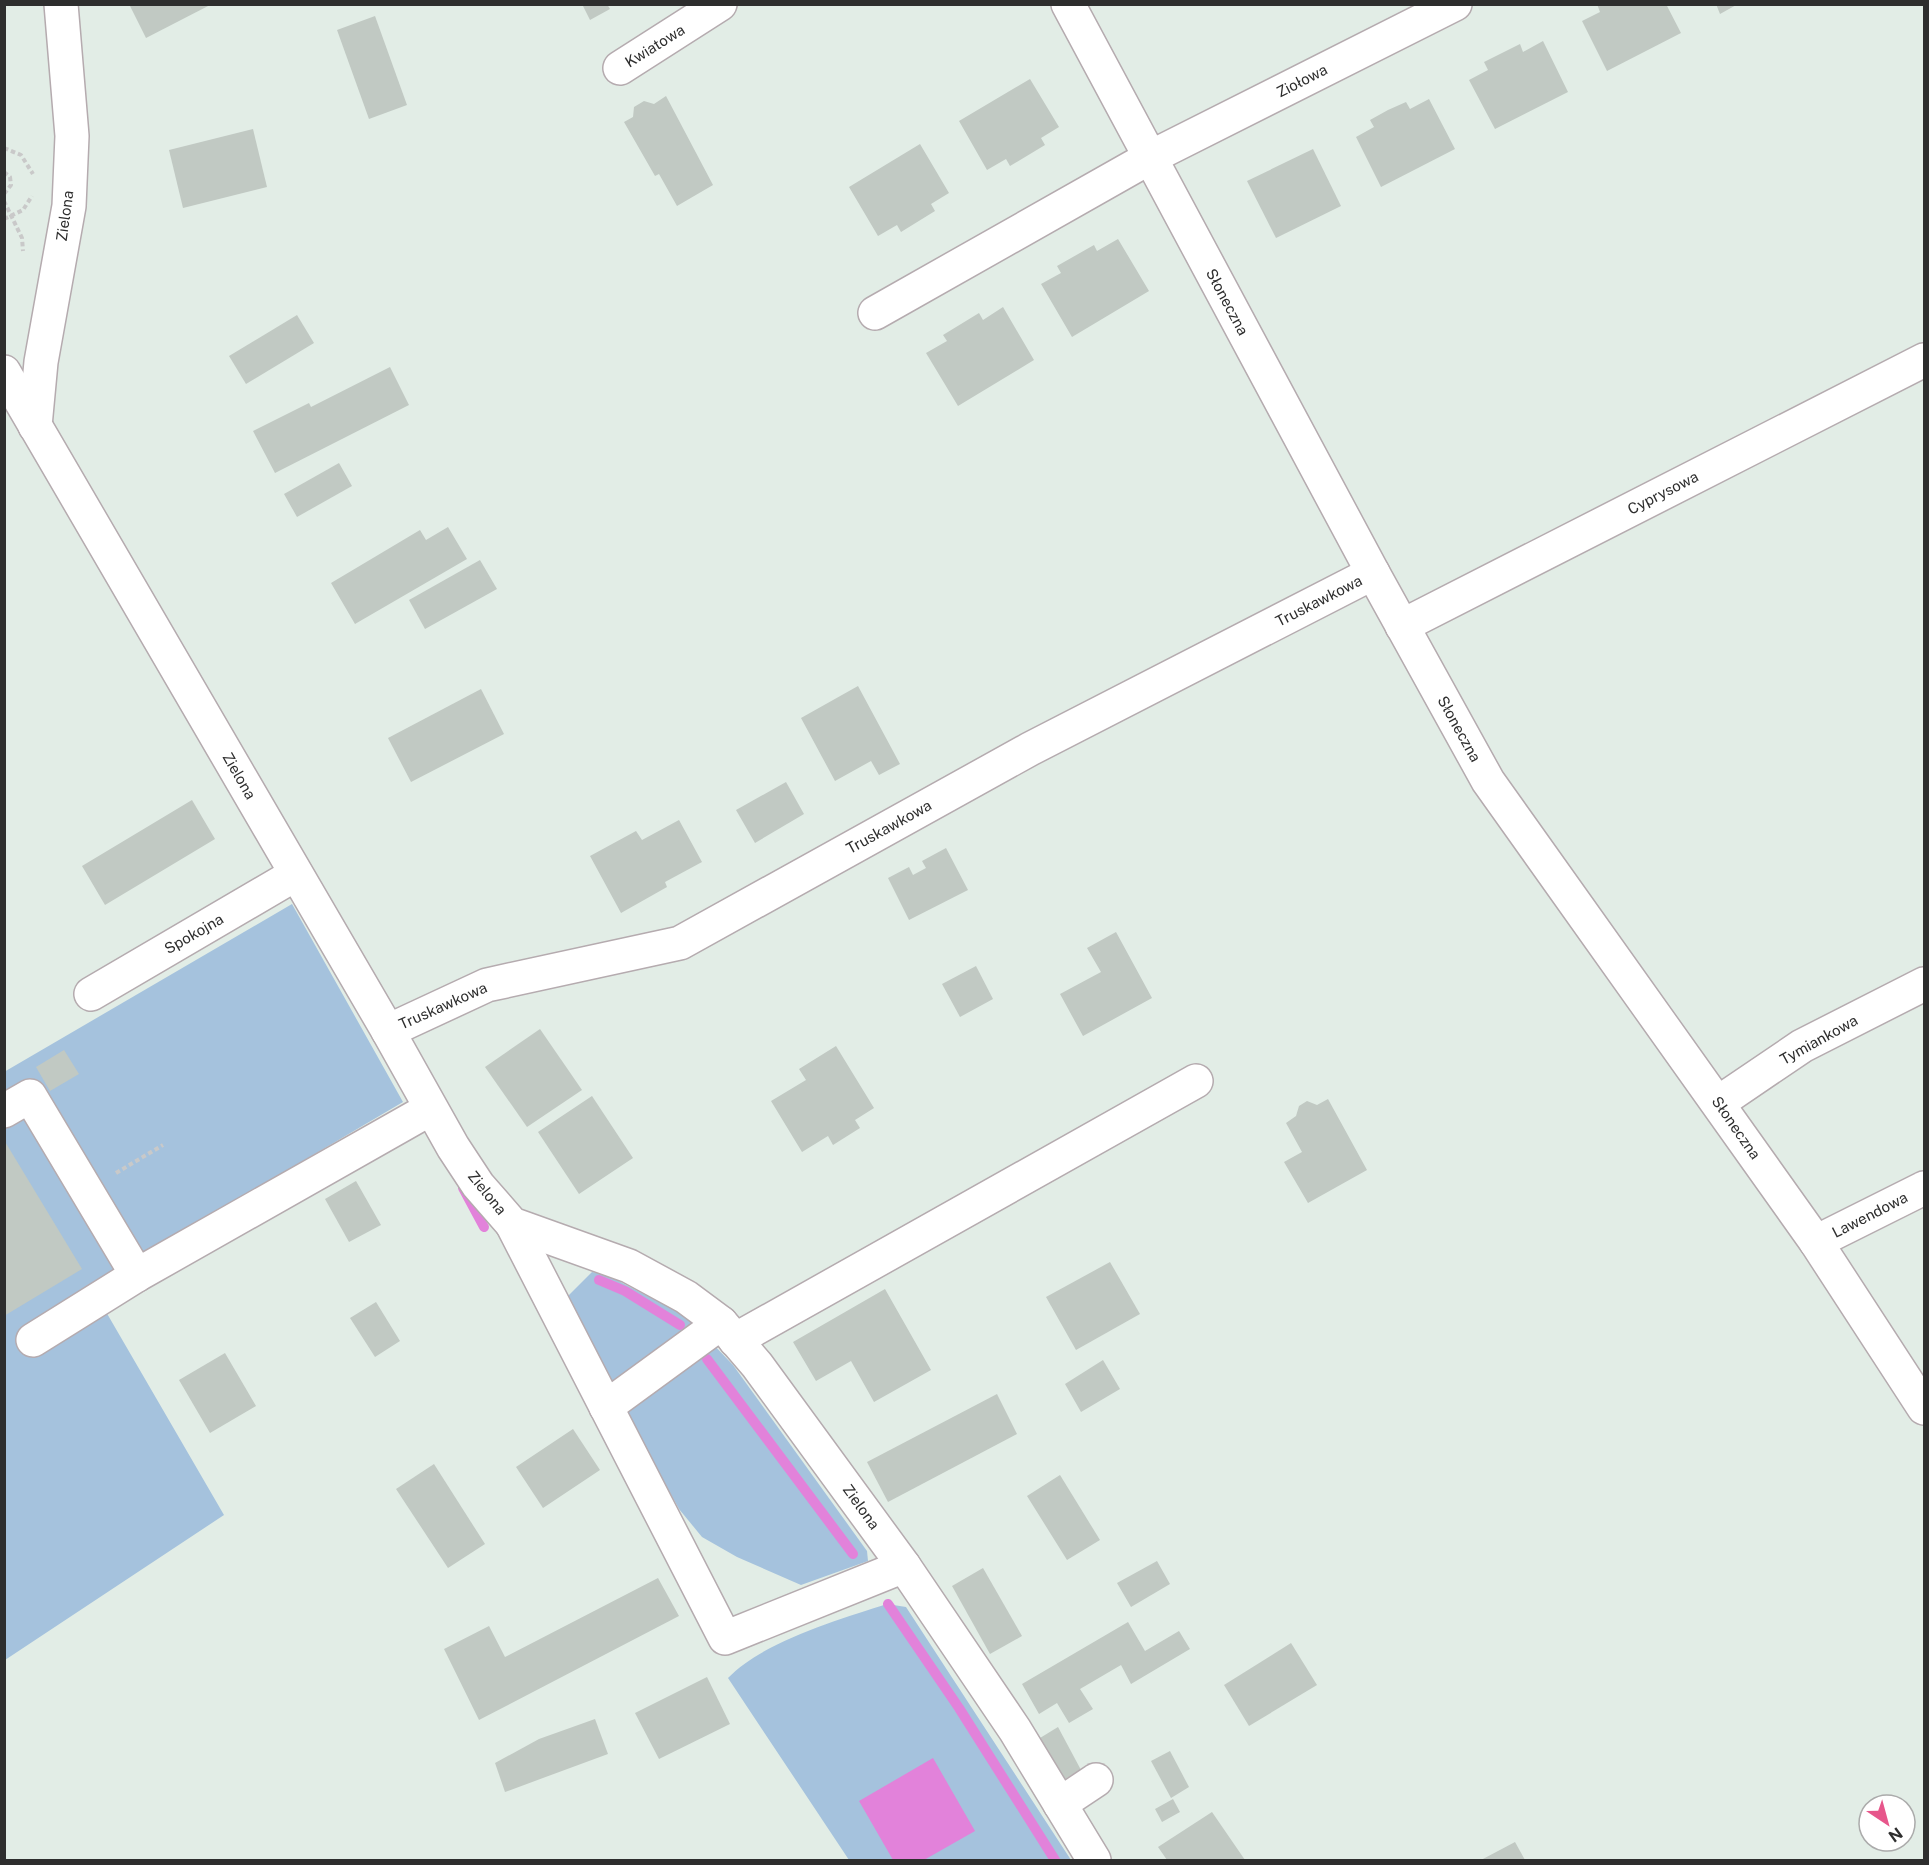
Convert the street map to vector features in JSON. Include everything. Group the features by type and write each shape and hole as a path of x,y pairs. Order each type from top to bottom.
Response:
{"street":[{"name":"Zielona","path":"35,426 41,362 69,206 72,136 61,4"},
{"name":"Kwiatowa","path":"620,68 720,4"},
{"name":"Słoneczna","path":"1068,4 1373,573 1488,781 1816,1242 1924,1408"},
{"name":"Ziołowa","path":"875,313 1149,158 1455,4"},
{"name":"Cyprysowa","path":"1402,626 1924,360"},
{"name":"Zielona","path":"4,372 388,1031 430,1109 478,1185 512,1224 629,1266 686,1297 728,1331 903,1566 1015,1730 1094,1860"},
{"name":"Truskawkowa","path":"388,1031 487,985 680,943 1030,749 1373,573"},
{"name":"Spokojna","path":"91,994 296,874"},
{"name":"Tymiankowa","path":"1718,1103 1802,1046 1924,984"},
{"path":"606,1407 728,1331 1196,1081"},
{"path":"4,1111 30,1096 137,1275"},
{"path":"33,1340 137,1275 430,1109"},
{"name":"Lawendowa","path":"1816,1242 1924,1188"},
{"path":"512,1224 724,1638 903,1566"},
{"path":"1060,1804 1096,1780"}],"path":[{"path":"4,148 21,155 29,164 34,182"},
{"path":"4,172 10,177 11,185 4,194"},
{"path":"4,219 13,217 23,210 31,200 35,188"},
{"path":"4,201 22,238 23,261"}],"shaded area":[{"path":"292,904 403,1102 91,1286 224,1515 5,1660 4,1072"},
{"path":"592,1272 605,1274 686,1316 733,1365 867,1551 868,1561 801,1585 737,1557 702,1537 679,1509 597,1361 567,1297"},
{"path":"887,1604 906,1607 1071,1860 849,1860 728,1678 761,1653 781,1643"},
{"path":"933,1758 975,1831 924,1860 893,1860 859,1801"}],"building":[{"path":"129,4 212,4 146,38"},
{"path":"582,4 607,4 610,9 590,20"},
{"path":"1597,4 1666,4 1681,33 1607,71 1582,21 1600,12"},
{"path":"1716,4 1738,4 1720,14"},
{"path":"375,16 407,105 369,119 337,30"},
{"path":"1543,41 1568,92 1495,129 1469,80 1488,70 1484,62 1520,44 1523,52"},
{"path":"1030,79 1059,127 1041,138 1045,145 1010,166 1006,159 987,170 959,121"},
{"path":"666,96 713,185 677,206 659,174 655,176 624,122 633,117 634,107 644,101 654,104"},
{"path":"1429,99 1455,149 1381,187 1356,137 1374,127 1370,120 1388,110 1406,102 1410,109"},
{"path":"253,129 267,187 183,208 169,150"},
{"path":"920,144 949,193 931,204 935,211 901,232 897,225 878,236 849,187"},
{"path":"1313,149 1341,206 1276,238 1247,181"},
{"path":"1118,239 1149,291 1072,337 1041,284 1061,273 1057,266 1094,245 1097,251"},
{"path":"1003,307 1034,360 958,406 926,353 947,341 943,335 979,313 983,320"},
{"path":"297,315 314,343 246,384 229,356"},
{"path":"390,367 409,405 275,473 253,431 309,403 311,407"},
{"path":"339,463 352,486 297,517 284,494"},
{"path":"448,527 467,559 355,624 331,583 420,530 426,540"},
{"path":"480,560 497,589 425,629 409,600"},
{"path":"858,686 900,764 879,775 871,761 835,781 801,718"},
{"path":"481,689 504,734 411,782 388,738"},
{"path":"786,782 804,814 755,843 736,810"},
{"path":"192,800 215,839 105,905 82,866"},
{"path":"679,820 702,862 665,882 667,887 621,913 590,856 636,831 642,840"},
{"path":"946,848 968,890 909,920 888,878 909,867 913,875 926,868 922,861"},
{"path":"1116,932 1152,998 1083,1036 1060,994 1101,972 1087,948"},
{"path":"976,966 993,999 960,1017 942,984"},
{"path":"540,1029 582,1090 527,1127 485,1067"},
{"path":"836,1046 874,1108 855,1120 860,1128 833,1145 828,1136 802,1152 771,1101 806,1080 799,1069"},
{"path":"64,1050 79,1074 50,1091 36,1067"},
{"path":"592,1096 633,1158 579,1194 538,1132"},
{"path":"1328,1099 1367,1170 1308,1203 1284,1162 1302,1152 1286,1123 1296,1116 1299,1106 1307,1101 1317,1105"},
{"path":"4,1140 82,1269 4,1316"},
{"path":"356,1181 381,1225 349,1242 325,1199"},
{"path":"1110,1262 1140,1314 1076,1350 1046,1297"},
{"path":"885,1289 931,1370 874,1402 851,1361 816,1381 793,1342"},
{"path":"376,1302 400,1341 375,1357 350,1318"},
{"path":"225,1353 256,1406 210,1433 179,1380"},
{"path":"1103,1360 1120,1389 1081,1412 1065,1384"},
{"path":"997,1394 1017,1434 888,1502 867,1462"},
{"path":"573,1429 600,1470 543,1508 516,1467"},
{"path":"434,1464 485,1544 448,1568 396,1489"},
{"path":"1060,1475 1100,1540 1067,1560 1027,1496"},
{"path":"1157,1561 1170,1584 1131,1607 1117,1583"},
{"path":"983,1568 1022,1636 990,1654 952,1586"},
{"path":"658,1578 679,1616 479,1720 444,1649 489,1626 505,1657"},
{"path":"1128,1622 1145,1651 1179,1631 1190,1649 1131,1684 1121,1665 1080,1689 1093,1709 1069,1723 1057,1703 1039,1714 1022,1684"},
{"path":"1291,1643 1317,1685 1249,1726 1224,1685"},
{"path":"707,1677 730,1724 659,1759 635,1713"},
{"path":"595,1719 608,1754 505,1792 495,1763 539,1739"},
{"path":"1058,1727 1081,1770 1065,1779 1040,1738"},
{"path":"1170,1751 1189,1787 1171,1798 1151,1761"},
{"path":"1173,1799 1180,1812 1162,1822 1155,1809"},
{"path":"1212,1812 1245,1860 1167,1860 1158,1847"},
{"path":"1515,1842 1525,1860 1481,1860"}],"waterway":[{"path":"463,1188 484,1227"},
{"path":"599,1280 625,1291 680,1325"},
{"path":"707,1359 853,1554"},
{"path":"888,1604 959,1708 1055,1860"}]}
